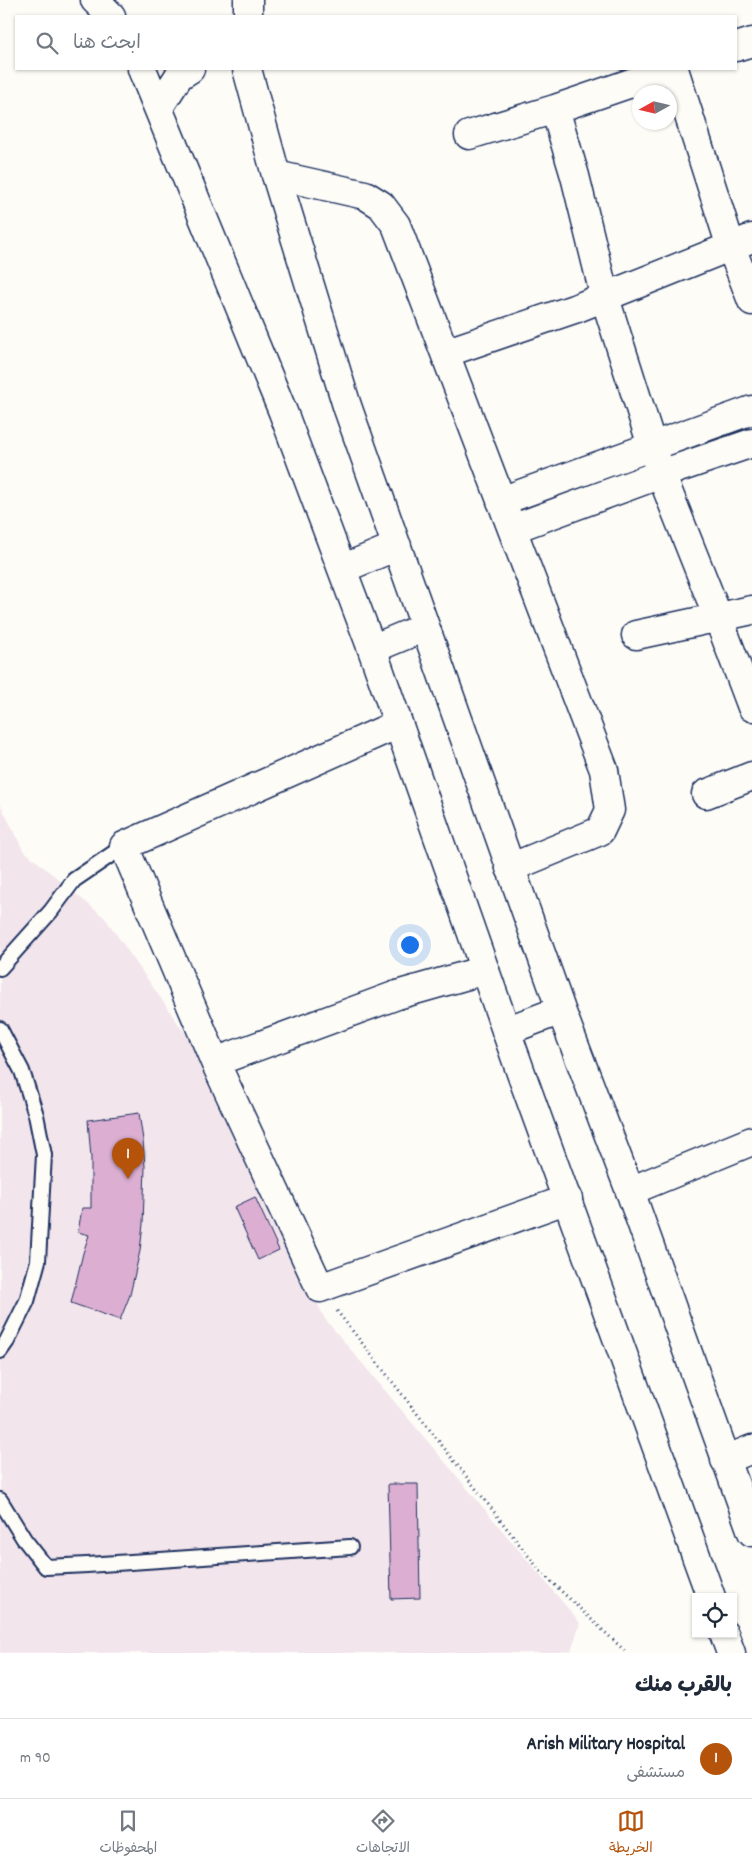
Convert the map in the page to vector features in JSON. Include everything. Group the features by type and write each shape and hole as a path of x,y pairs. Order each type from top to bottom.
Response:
{"street":[{"path":"95,0 110,15"},
{"path":"248,0 248,15"},
{"path":"737,47 752,42"},
{"path":"142,70 159,106 283,412 372,649 506,1031 710,1593"},
{"path":"159,106 179,76 188,70"},
{"path":"245,70 347,406 561,1010 630,1191 752,1532"},
{"path":"469,135 556,109 670,70"},
{"path":"673,70 741,242 752,301"},
{"path":"556,109 575,176 605,298 660,474 752,707"},
{"path":"276,175 365,195 381,204 396,225 604,770 610,810 600,831 510,868"},
{"path":"444,353 605,298 741,242"},
{"path":"501,501 652,448 752,410"},
{"path":"512,530 660,474 752,444"},
{"path":"342,569 397,546"},
{"path":"636,635 752,610"},
{"path":"372,649 425,627"},
{"path":"398,724 124,846 215,1062 320,1288 568,1199"},
{"path":"706,794 752,776"},
{"path":"215,1062 397,995 485,970"},
{"path":"506,1031 561,1010"},
{"path":"630,1191 752,1141"},
{"path":"725,1460 752,1448"},
{"path":"725,1638 731,1653"}],"lane":[{"path":"0,968 51,911 74,880 124,846"},
{"path":"0,1029 22,1071 36,1115 44,1155 38,1261 26,1301 7,1341 0,1351"},
{"path":"0,1500 24,1539 46,1567 87,1566 350,1547"}],"path":[{"path":"320,1288 541,1572 627,1653"}],"shaded area":[{"path":"0,804 23,850 105,918 189,1039 325,1319 580,1623 571,1651 545,1653 0,1653"}],"building":[{"path":"139,1113 145,1167 143,1224 140,1251 130,1295 120,1320 71,1303 89,1235 78,1232 82,1208 91,1208 91,1158 88,1120"},
{"path":"255,1197 279,1250 258,1260 234,1207"},
{"path":"388,1484 418,1484 420,1598 391,1599"}],"place":[{"name":"Arish Military Hospital","path":"128,1179"}]}
